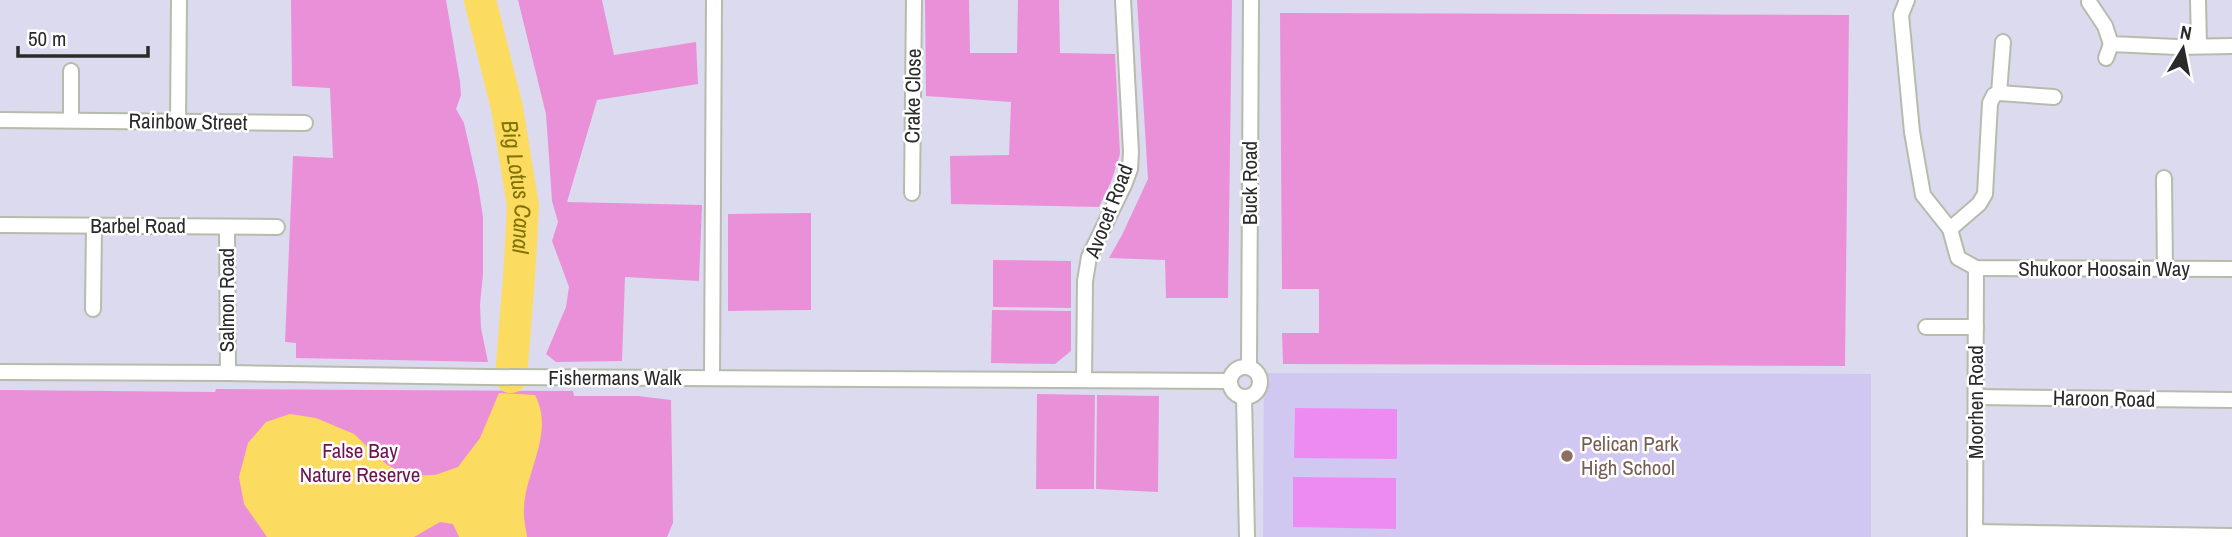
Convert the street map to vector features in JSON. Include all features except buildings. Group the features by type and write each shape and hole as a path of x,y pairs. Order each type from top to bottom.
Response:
{"street":[{"path":"178,122 179,0"},
{"path":"712,378 714,0"},
{"name":"Crake Close","path":"912,193 914,0"},
{"name":"Avocet Road","path":"1084,380 1085,281 1089,257 1130,169 1123,0"},
{"name":"Buck Road","path":"1249,366 1251,0"},
{"path":"1907,0 1901,15 1912,132 1923,195 1950,229 1958,258 1976,268"},
{"path":"2198,0 2199,46"},
{"path":"2089,2 2105,26 2108,51 2232,46"},
{"path":"1999,93 2003,43"},
{"path":"71,71 71,121"},
{"path":"1950,229 1983,199 1986,190 1990,103 1994,95 1999,93 2054,97"},
{"name":"Rainbow Street","path":"0,120 305,123"},
{"path":"2164,178 2165,269"},
{"name":"Barbel Road","path":"0,225 277,227"},
{"path":"93,309 94,226"},
{"name":"Salmon Road","path":"227,227 228,373"},
{"name":"Shukoor Hoosain Way","path":"1976,268 2232,270"},
{"name":"Moorhen Road","path":"1975,534 1976,268"},
{"path":"1926,327 1976,327"},
{"path":"1249,366 1257,372 1261,381 1254,395 1244,397 1236,393 1230,381 1238,368 1249,366"},
{"name":"Fishermans Walk","path":"0,372 1230,381"},
{"path":"1244,397 1247,537"},
{"name":"Haroon Road","path":"1976,397 2232,400"},
{"path":"1975,534 2232,536"}],"shaded area":[{"name":"Pelican Park High School","path":"1264,373 1871,374 1871,537 1263,537"},
{"path":"499,393 535,395 540,409 541,438 524,509 527,537 459,537 453,524 440,522 414,537 267,537 244,504 239,477 248,443 266,422 290,414 316,418 354,434 386,464 408,476 435,475 458,467 480,438"},
{"path":"1295,408 1397,409 1397,459 1294,458"},
{"path":"1293,477 1396,478 1396,529 1293,527"}],"green space":[{"path":"291,0 446,0 460,82 461,95 456,109 464,123 483,217 480,304 481,328 488,362 296,358 296,343 285,342 293,156 333,158 330,88 292,86"},
{"path":"518,0 602,0 614,55 696,42 698,84 597,100 567,202 702,205 699,281 625,277 622,361 556,362 546,354 566,307 569,287 552,241 558,222 552,201 546,114"},
{"path":"925,0 969,0 970,53 1017,53 1018,0 1059,0 1060,53 1115,54 1120,154 1099,207 951,204 950,156 1009,155 1011,102 926,96"},
{"path":"1137,0 1232,0 1228,298 1166,298 1165,260 1109,258 1148,179"},
{"path":"1280,13 1849,15 1845,366 1283,364 1282,333 1319,333 1319,289 1282,289"},
{"path":"811,213 811,310 728,311 728,214"},
{"path":"993,260 1071,261 1071,308 993,307"},
{"path":"992,310 1071,311 1071,351 1055,364 991,363"},
{"name":"False Bay Nature Reserve","path":"216,389 573,391 574,396 638,396 671,400 673,523 667,537 0,537 0,390 215,392"},
{"path":"1037,394 1095,395 1094,489 1036,489"},
{"path":"1097,395 1159,396 1158,492 1096,489"}],"waterway":[{"name":"Big Lotus Canal","path":"480,0 507,108 523,206 511,377"}],"place":[{"name":"Pelican Park High School","path":"1567,456"}]}
